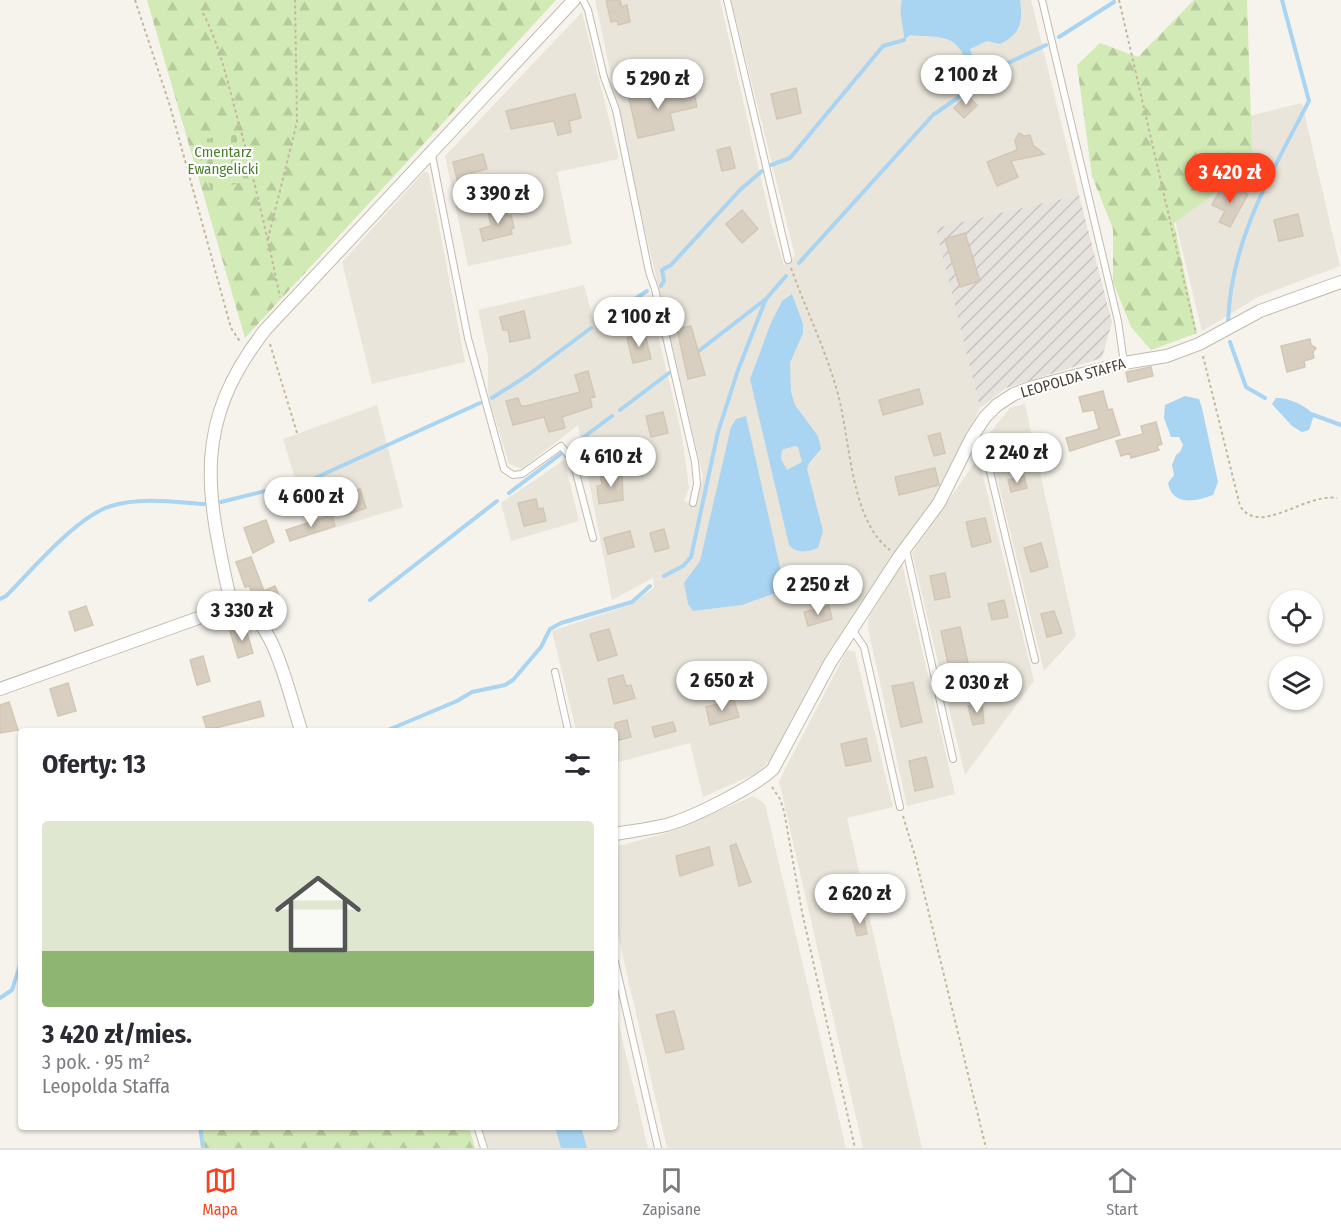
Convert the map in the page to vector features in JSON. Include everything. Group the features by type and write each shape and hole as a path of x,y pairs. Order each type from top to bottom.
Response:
{"street":[{"path":"230,599 215,531 210,498 209,467 223,403 249,351 265,330 432,155 574,0"},
{"name":"LEOPOLDA STAFFA","path":"618,833 667,825 763,779 784,753 830,663 939,503 972,437 985,417 1014,394 1124,363 1167,356 1199,344 1260,311 1341,282"},
{"path":"0,689 215,612 230,599"},
{"path":"230,599 245,604 263,625 300,728"}],"lane":[{"path":"583,0 588,9 604,77 615,110 649,272 655,289 695,462 697,484 693,502"},
{"path":"727,0 788,260"},
{"path":"1042,0 1118,321 1124,363"},
{"path":"432,155 468,338 504,469 513,475 522,474 561,446 573,461 593,538"},
{"path":"972,437 987,459 1035,660"},
{"path":"903,553 953,759"},
{"path":"853,631 864,647 900,807"},
{"path":"555,672 568,728"},
{"path":"618,975 658,1148"},
{"path":"478,1130 484,1148"}],"path":[{"path":"135,0 170,106 231,328 249,351"},
{"path":"268,240 297,122 295,0"},
{"path":"1119,0 1199,344 1240,506 1245,514 1260,519 1317,499 1337,498"},
{"path":"203,13 211,28 226,74 268,240 283,311"},
{"path":"788,260 837,390 864,513 877,540 903,553"},
{"path":"265,330 297,433"},
{"path":"763,779 774,789 784,811 802,912 855,1148"},
{"path":"900,807 915,855 986,1148"}],"shaded area":[{"path":"595,0 720,0 771,222 784,265 795,256 731,0 1031,0 1079,195 937,228 980,408 937,494 813,679 771,759 757,773 703,797 690,743 618,762 618,728 576,728 552,631 630,605 654,588 653,578 612,600 578,425 522,469 509,464 488,395 488,357 478,310 584,285 595,327 653,314 682,436 689,488 684,501 696,505 703,476 635,188"},
{"path":"582,12 619,159 557,172 572,244 468,266 445,156"},
{"path":"1302,103 1340,266 1260,296 1202,331 1155,139"},
{"path":"425,171 429,174 465,362 372,384 342,262"},
{"path":"1079,195 1112,322 1102,358 1006,388 980,408 936,228"},
{"path":"1025,404 1076,636 1044,671 989,445 989,434 1010,408"},
{"path":"377,405 403,507 312,535 283,439"},
{"path":"564,460 579,521 511,541 501,503"},
{"path":"975,462 980,464 1034,681 965,775 912,553"},
{"path":"902,563 955,794 907,806 868,628 869,617"},
{"path":"847,650 855,652 893,807 847,818 922,1148 863,1148 779,781"},
{"path":"753,796 765,804 846,1148 667,1148 618,935 618,846 670,832"},
{"path":"618,1021 648,1148 487,1148 482,1130 618,1130"}],"green space":[{"path":"147,0 556,0 245,338"},
{"path":"1194,0 1247,0 1252,151 1215,193 1174,223 1197,333 1151,350 1131,327 1113,282 1113,229 1092,176 1077,65 1100,43 1138,57"},
{"name":"Cmentarz Ewangelicki","path":"235,131 249,180 211,191 197,142"},
{"path":"199,1130 470,1130 475,1148 204,1148"}],"water":[{"path":"902,0 1020,0 1021,21 1016,31 1007,40 1000,44 987,41 970,49 972,55 963,55 954,43 947,39 910,35 904,40"},
{"path":"792,294 803,324 803,333 790,363 791,392 795,405 818,436 821,449 809,463 807,469 823,531 818,548 806,551 795,550 789,545 750,379 771,323 782,301","holes":["798,447 802,462 787,470 781,459 782,450"]},
{"path":"1185,396 1199,399 1218,482 1213,495 1192,500 1174,496 1168,483 1174,475 1172,465 1183,445 1179,437 1171,437 1164,418 1165,405"},
{"path":"1276,398 1302,405 1311,412 1314,415 1309,430 1302,432 1292,426 1272,404"},
{"path":"746,416 784,585 781,591 742,605 693,611 688,604 684,583 700,561 731,427 736,419"},
{"path":"556,1130 582,1130 587,1148 561,1148"}],"building":[{"path":"606,0 620,0 622,7 627,5 630,22 618,25 618,21 611,22"},
{"path":"687,88 689,94 694,93 697,107 670,113 674,130 638,138 628,94 649,90 650,96"},
{"path":"796,88 801,113 777,119 771,94"},
{"path":"575,94 581,118 569,121 571,132 558,135 554,121 511,129 506,111"},
{"path":"967,95 977,105 964,118 954,108"},
{"path":"1019,133 1024,136 1030,135 1033,145 1044,154 1011,161 1018,177 997,186 987,162 1017,150 1015,140"},
{"path":"730,147 735,168 722,171 717,150"},
{"path":"483,154 487,169 471,173 473,180 458,183 453,162"},
{"path":"1234,187 1248,194 1230,227 1219,222 1225,211 1212,205 1221,188 1231,193"},
{"path":"506,208 508,216 511,215 514,228 511,229 512,234 483,241 480,229 491,226 488,212"},
{"path":"742,210 758,229 742,243 726,224"},
{"path":"1298,214 1303,236 1279,241 1274,220"},
{"path":"965,233 980,281 960,287 945,239"},
{"path":"524,311 530,338 510,342 508,330 503,330 500,317"},
{"path":"691,326 705,375 688,379 677,329"},
{"path":"645,334 651,359 633,363 627,338"},
{"path":"1310,339 1311,345 1316,348 1313,352 1314,358 1304,361 1305,367 1287,372 1281,346"},
{"path":"1151,367 1153,376 1128,382 1126,372"},
{"path":"588,371 595,397 590,398 592,407 562,417 565,428 549,432 544,417 513,425 506,401 518,398 521,406 526,406 580,392 575,375"},
{"path":"919,389 923,404 883,415 879,400"},
{"path":"1103,391 1108,410 1112,409 1120,435 1070,451 1066,438 1099,429 1094,410 1083,412 1079,397"},
{"path":"663,412 668,433 651,437 646,416"},
{"path":"1156,422 1162,444 1157,446 1159,450 1131,458 1130,453 1121,456 1116,441 1143,434 1141,426"},
{"path":"940,433 945,453 934,456 928,436"},
{"path":"935,468 939,485 899,495 895,477"},
{"path":"618,471 619,474 622,473 623,500 599,504 597,486 602,485 600,474"},
{"path":"1024,476 1027,488 1011,492 1008,480"},
{"path":"360,489 366,508 346,515 340,496"},
{"path":"536,499 538,509 543,508 546,521 524,526 518,503"},
{"path":"332,515 335,526 290,541 286,530"},
{"path":"985,518 991,542 972,547 966,522"},
{"path":"266,520 274,542 253,553 244,528"},
{"path":"664,529 669,548 655,552 650,533"},
{"path":"630,531 634,547 608,554 604,538"},
{"path":"1041,543 1048,567 1031,572 1024,548"},
{"path":"251,557 264,591 275,586 279,595 257,604 249,586 245,587 236,562"},
{"path":"945,573 950,597 935,600 930,576"},
{"path":"1004,600 1008,617 992,620 988,604"},
{"path":"86,606 93,625 75,631 69,612"},
{"path":"829,606 832,619 808,626 804,612"},
{"path":"1054,611 1062,633 1047,637 1041,614"},
{"path":"245,626 253,653 238,658 230,631"},
{"path":"960,627 968,663 949,668 941,631"},
{"path":"609,629 617,655 598,661 590,634"},
{"path":"203,656 210,681 197,685 190,660"},
{"path":"623,675 626,686 631,685 635,698 614,704 608,679"},
{"path":"913,682 922,722 901,727 892,686"},
{"path":"68,683 76,711 58,716 50,689"},
{"path":"734,700 739,717 710,725 706,707"},
{"path":"260,701 264,716 215,728 206,728 203,717"},
{"path":"9,702 18,730 0,733 0,705"},
{"path":"982,703 984,723 973,725 968,706"},
{"path":"627,720 631,737 618,740 618,728 615,728 615,723"},
{"path":"673,722 676,731 655,737 652,727"},
{"path":"866,738 871,761 846,766 841,744"},
{"path":"926,757 933,787 915,791 909,761"},
{"path":"736,844 751,882 739,886 730,846"},
{"path":"709,847 713,865 680,876 676,856"},
{"path":"863,914 867,934 857,936 852,917"},
{"path":"674,1011 684,1049 666,1053 656,1015"}],"waterway":[{"path":"1228,322 1231,292 1245,234 1268,180 1309,101 1282,0"},
{"path":"1059,37 1114,2"},
{"path":"771,165 790,158 883,46 904,40"},
{"path":"799,263 933,115 1008,63 1046,45"},
{"path":"661,286 664,281 662,270 671,265 740,190 762,171"},
{"path":"664,576 683,566 691,557 718,432 738,370 766,299 786,276"},
{"path":"600,322 647,291"},
{"path":"700,350 766,299"},
{"path":"492,398 528,375 591,328"},
{"path":"1230,342 1246,387 1265,398"},
{"path":"620,410 669,373"},
{"path":"315,478 480,403"},
{"path":"1311,414 1341,425"},
{"path":"573,445 612,416"},
{"path":"509,493 562,453"},
{"path":"221,502 305,481"},
{"path":"370,600 497,501"},
{"path":"0,599 6,596 70,532 98,512 111,506 134,502 204,504"},
{"path":"393,728 457,701 472,692 505,685 513,680 541,647 550,629 561,623 632,602 650,586"},
{"path":"0,998 12,990 18,971"},
{"path":"201,1130 203,1148"}]}
